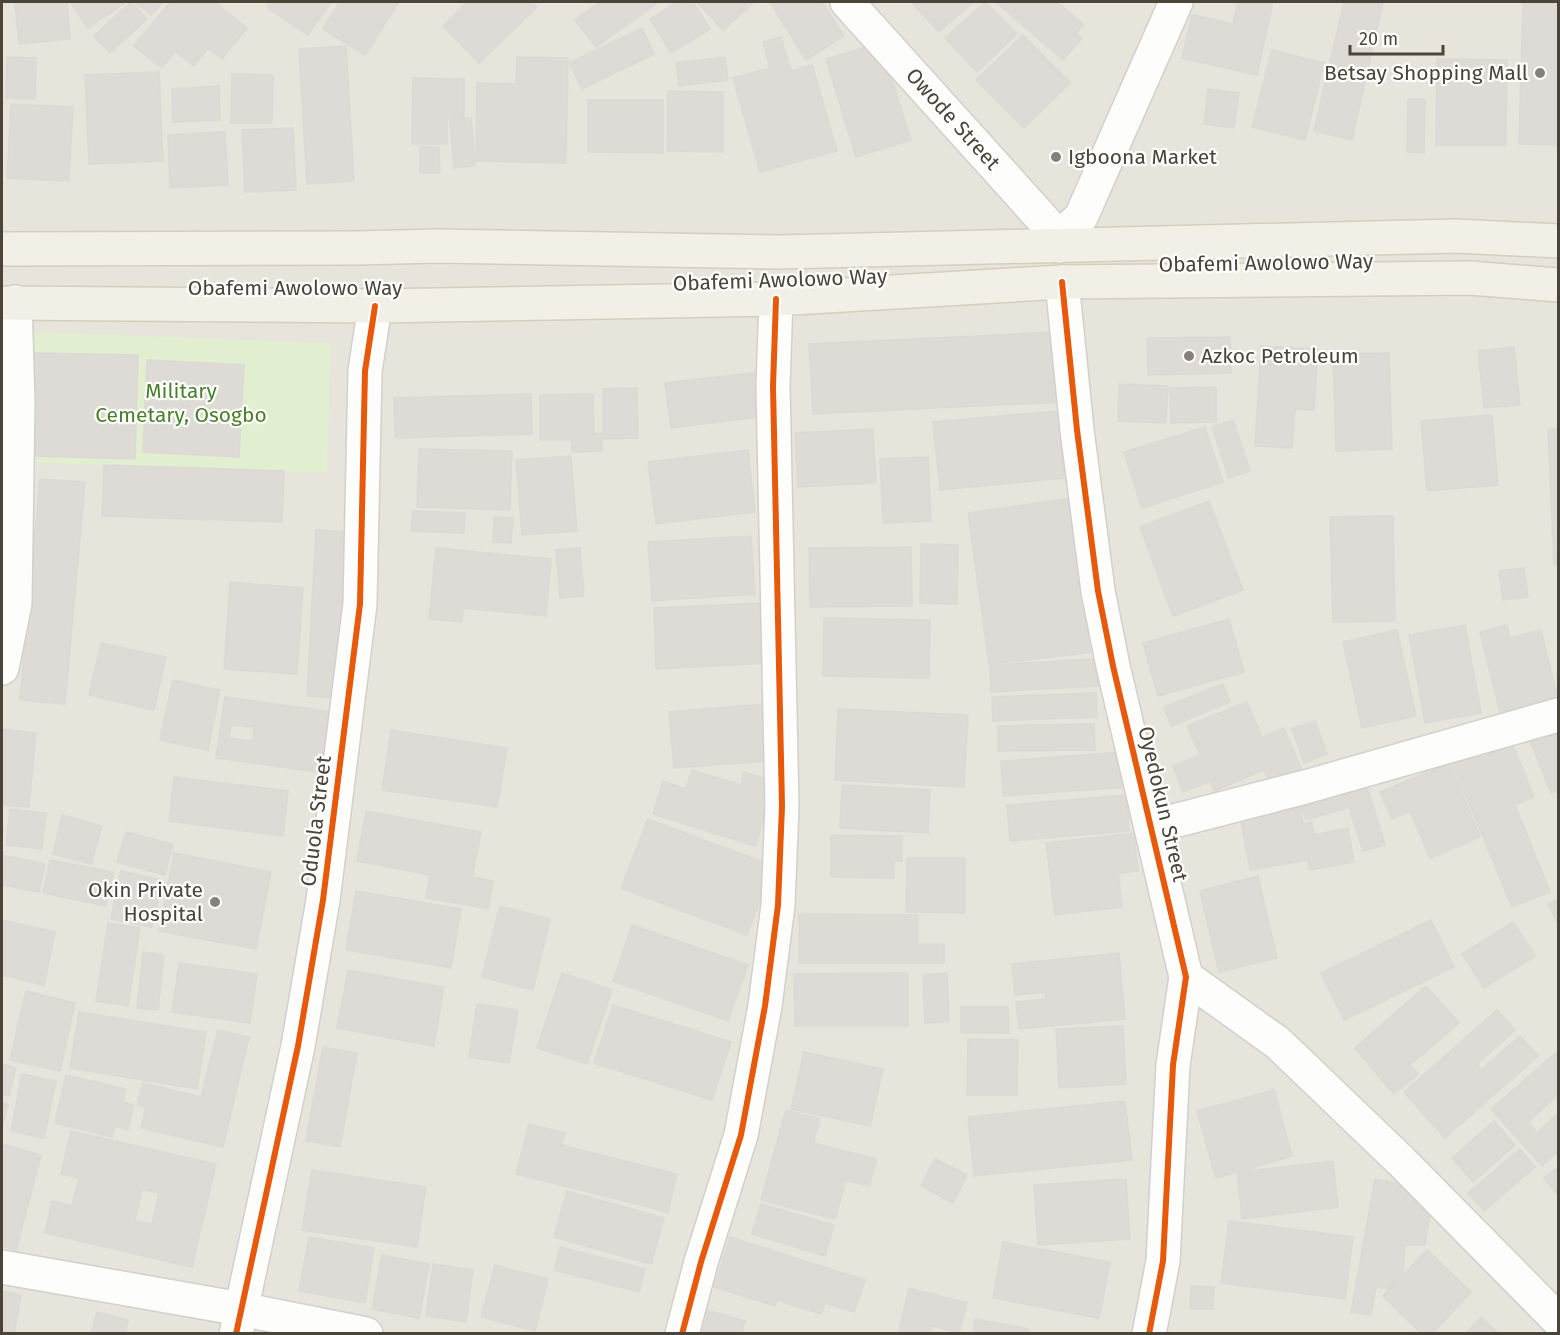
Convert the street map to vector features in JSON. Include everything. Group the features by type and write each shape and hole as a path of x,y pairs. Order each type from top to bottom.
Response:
{"main road":[{"name":"Obafemi Awolowo Way","path":"2,249 438,246 779,252 1057,242 1456,236 1558,241"},
{"name":"Obafemi Awolowo Way","path":"8,303 375,306 776,299 1062,282 1470,278 1558,285"}],"street":[{"name":"Owode Street","path":"848,2 1048,225 1057,242"},
{"path":"1057,242 1081,217 1176,2"},
{"name":"Oyedokun Street","path":"1062,282 1077,430 1098,591 1113,666 1186,977 1173,1065 1163,1261 1149,1334"},
{"path":"682,1334 701,1262 741,1135 765,1006 778,905 782,806 773,386 776,299"},
{"path":"2,668 15,603 18,401 8,303"},
{"name":"Oduola Street","path":"238,1321 298,1046 323,900 360,604 364,370 375,306"},
{"path":"1151,827 1309,786 1558,715"},
{"path":"1186,977 1278,1043 1401,1161 1558,1320"},
{"path":"2,1267 238,1321 366,1334"}],"shaded area":[{"path":"2,2 1558,2 1558,1333 2,1333"}],"green space":[{"name":"Military Cemetary, Osogbo","path":"35,332 331,343 327,473 30,462"}],"building":[{"path":"15,2 67,2 70,39 19,44"},
{"path":"70,2 124,2 125,3 88,28"},
{"path":"131,2 147,19 110,53 94,36"},
{"path":"135,2 163,2 151,15"},
{"path":"170,2 215,2 247,28 222,59 208,48 194,66 175,51 162,68 134,46"},
{"path":"270,2 331,2 308,35 267,7"},
{"path":"340,2 399,2 365,55 323,29"},
{"path":"467,2 532,2 537,7 479,63 443,26"},
{"path":"600,2 658,2 596,47 575,20"},
{"path":"678,2 693,2 710,29 671,53 650,19"},
{"path":"697,2 754,2 723,30"},
{"path":"770,2 822,2 844,36 806,60"},
{"path":"916,2 973,2 939,32 913,4"},
{"path":"985,2 1017,34 977,72 945,38"},
{"path":"996,2 1057,2 1084,25 1076,33 1082,38 1063,60"},
{"path":"1238,2 1273,2 1257,75 1182,58 1192,15 1233,24"},
{"path":"1344,2 1383,2 1352,140 1314,131"},
{"name":"Betsay Shopping Mall","path":"1523,2 1558,2 1558,145 1519,144"},
{"path":"642,28 654,54 582,89 569,63"},
{"path":"1023,35 1070,83 1024,128 976,80"},
{"path":"781,37 791,71 812,65 837,151 760,172 733,78 770,68 763,42"},
{"path":"880,43 911,140 856,157 826,59"},
{"path":"346,46 354,181 307,184 299,49"},
{"path":"1272,50 1324,63 1305,140 1252,127"},
{"path":"7,57 36,58 35,99 6,98"},
{"path":"517,57 568,58 566,163 476,161 477,83 516,84"},
{"path":"725,57 728,80 679,86 676,63"},
{"path":"1437,59 1507,60 1506,145 1436,145"},
{"path":"159,72 163,161 89,164 85,75"},
{"path":"232,74 273,75 272,123 231,123"},
{"path":"413,78 464,79 464,118 447,118 447,144 412,144"},
{"path":"219,86 220,120 173,122 172,89"},
{"path":"1208,89 1239,93 1234,128 1204,124"},
{"path":"668,91 723,92 723,152 667,151"},
{"path":"1408,99 1425,99 1424,153 1407,152"},
{"path":"588,100 663,100 663,153 588,152"},
{"path":"11,104 73,107 69,181 7,178"},
{"path":"471,118 475,166 454,168 450,120"},
{"path":"293,128 296,190 245,192 242,130"},
{"path":"225,132 228,185 170,188 168,135"},
{"path":"420,147 439,147 440,173 420,173"},
{"path":"1058,332 1061,402 813,414 809,344"},
{"name":"Azkoc Petroleum","path":"1230,337 1231,373 1148,375 1147,338"},
{"path":"1261,346 1318,349 1314,410 1295,409 1292,448 1255,446"},
{"path":"1514,347 1520,405 1484,408 1478,351"},
{"path":"33,353 138,355 135,459 30,456"},
{"path":"1389,353 1392,449 1336,451 1333,354"},
{"path":"147,360 244,365 239,457 143,452"},
{"path":"760,372 765,416 671,428 665,383"},
{"path":"1119,384 1168,386 1166,423 1118,421"},
{"path":"1216,387 1216,422 1171,423 1170,388"},
{"path":"637,388 638,438 603,439 603,389"},
{"path":"531,394 532,434 395,438 394,398"},
{"path":"593,394 594,434 602,434 602,451 572,452 572,440 540,440 540,395"},
{"path":"1058,411 1064,478 940,490 933,422"},
{"path":"1492,415 1498,485 1427,491 1421,421"},
{"path":"1233,420 1250,471 1229,478 1212,427"},
{"path":"1205,427 1223,482 1142,508 1124,452"},
{"path":"873,429 876,483 798,487 795,433"},
{"path":"1548,429 1558,429 1558,564 1554,565"},
{"path":"419,449 512,451 510,510 417,507"},
{"path":"748,450 755,512 656,524 648,462"},
{"path":"571,456 577,531 522,535 516,460"},
{"path":"928,457 931,521 883,523 880,459"},
{"path":"104,465 284,471 282,522 102,516"},
{"path":"40,479 85,482 65,704 20,700"},
{"path":"1071,498 1093,652 989,664 968,513"},
{"path":"1209,501 1243,590 1173,616 1140,527"},
{"path":"413,511 465,513 464,533 411,531"},
{"path":"1393,516 1395,621 1333,622 1330,517"},
{"path":"494,517 513,518 511,543 493,542"},
{"path":"316,530 349,532 340,698 307,696"},
{"path":"751,536 755,594 652,601 648,542"},
{"path":"921,544 958,545 957,604 920,603"},
{"path":"911,547 912,606 810,607 809,548"},
{"path":"436,548 551,559 546,616 463,608 462,622 429,619"},
{"path":"580,548 584,596 560,598 556,550"},
{"path":"1524,568 1528,597 1503,600 1499,571"},
{"path":"230,582 303,588 297,674 224,669"},
{"path":"764,603 767,663 656,669 654,608"},
{"path":"824,618 930,620 929,678 823,676"},
{"path":"1229,619 1244,672 1158,696 1143,643"},
{"path":"1465,625 1481,713 1425,723 1409,635"},
{"path":"1507,625 1510,638 1541,630 1558,699 1500,713 1480,632"},
{"path":"1397,630 1416,716 1362,728 1343,642"},
{"path":"101,643 166,657 154,710 89,695"},
{"path":"1096,659 1098,686 991,692 990,665"},
{"path":"173,680 220,690 208,750 160,740"},
{"path":"1223,684 1230,702 1171,726 1164,707"},
{"path":"1096,693 1097,717 993,721 992,697"},
{"path":"225,697 333,712 324,773 216,758","holes":["231,725 254,727 253,741 229,738"]},
{"path":"1247,702 1262,737 1284,728 1303,773 1271,786 1264,770 1214,791 1210,781 1183,792 1173,766 1200,755 1187,726"},
{"path":"765,704 769,761 674,768 669,712"},
{"path":"838,709 968,715 964,787 835,780"},
{"path":"1315,721 1327,754 1304,763 1292,729"},
{"path":"1094,724 1095,750 998,751 998,726"},
{"path":"2,729 36,733 29,807 2,805"},
{"path":"1558,729 1558,790 1551,793 1530,740"},
{"path":"391,730 507,748 497,807 382,790"},
{"path":"1510,738 1534,797 1515,805 1550,892 1512,907 1452,762"},
{"path":"1123,752 1126,787 1003,796 1001,761"},
{"path":"1450,763 1480,837 1430,858 1410,811 1392,819 1380,792"},
{"path":"692,770 741,785 744,772 775,782 755,846 653,814 663,781 686,789"},
{"path":"174,777 288,791 283,836 169,821"},
{"path":"1364,777 1385,845 1363,851 1349,807 1306,820 1298,796"},
{"path":"842,785 930,790 928,833 840,828"},
{"path":"1127,795 1129,831 1010,841 1007,805"},
{"path":"1299,805 1303,824 1312,822 1314,835 1348,828 1354,862 1310,870 1308,860 1250,870 1240,816"},
{"path":"10,809 46,813 42,849 6,845"},
{"path":"366,811 481,832 472,877 493,881 488,909 426,898 430,875 357,861"},
{"path":"62,815 102,826 91,864 53,854"},
{"path":"648,819 773,866 747,935 621,888"},
{"path":"126,832 173,844 165,875 117,862"},
{"path":"1134,833 1138,871 1118,873 1122,907 1055,915 1046,843"},
{"path":"831,835 902,836 902,861 894,861 894,878 831,877"},
{"name":"Okin Private Hospital","path":"174,853 271,872 256,949 159,931"},
{"path":"2,855 45,864 39,892 2,885"},
{"path":"907,858 965,858 965,913 906,912"},
{"path":"50,860 113,872 106,906 43,893"},
{"path":"121,871 162,880 152,927 111,919"},
{"path":"1258,876 1277,958 1219,972 1200,891"},
{"path":"356,891 461,909 451,968 346,950"},
{"path":"1558,899 1558,924 1548,904"},
{"path":"500,906 550,919 533,990 482,977"},
{"path":"799,914 918,915 918,944 944,944 944,963 799,963"},
{"path":"2,920 55,932 44,985 2,975"},
{"path":"1431,920 1454,967 1344,1020 1321,973"},
{"path":"1513,922 1535,956 1484,988 1462,954"},
{"path":"108,923 140,928 128,1006 96,1001"},
{"path":"632,925 748,965 728,1021 613,981"},
{"path":"143,952 164,955 158,1010 137,1008"},
{"path":"1119,953 1125,1019 1019,1029 1016,1002 1046,999 1045,992 1015,995 1012,964"},
{"path":"179,963 257,974 250,1023 172,1012"},
{"path":"348,970 444,987 434,1046 337,1028"},
{"path":"562,973 612,990 587,1064 537,1048"},
{"path":"908,973 908,1026 795,1026 794,974"},
{"path":"947,973 949,1022 925,1023 923,975"},
{"path":"1426,986 1459,1023 1410,1065 1418,1074 1394,1094 1355,1048"},
{"path":"26,991 75,1003 60,1071 10,1060"},
{"path":"477,1004 518,1010 509,1063 469,1057"},
{"path":"613,1005 731,1042 712,1100 594,1063"},
{"path":"961,1007 1008,1007 1009,1033 961,1033"},
{"path":"1497,1010 1515,1030 1477,1064 1482,1069 1520,1036 1538,1056 1445,1138 1404,1092"},
{"path":"79,1012 206,1032 197,1089 70,1068"},
{"path":"1123,1026 1126,1084 1059,1088 1056,1029"},
{"path":"218,1030 249,1037 223,1147 141,1128 146,1107 137,1105 143,1083 201,1097"},
{"path":"968,1039 1018,1040 1017,1095 967,1095"},
{"path":"323,1047 357,1053 340,1147 306,1141"},
{"path":"1558,1051 1558,1095 1528,1122 1537,1133 1558,1114 1558,1151 1542,1166 1491,1109"},
{"path":"804,1052 883,1069 870,1126 791,1109"},
{"path":"2,1064 16,1068 9,1096 2,1094"},
{"path":"22,1074 56,1081 44,1138 11,1131"},
{"path":"66,1075 126,1089 123,1102 134,1105 128,1130 115,1126 112,1137 55,1123"},
{"path":"1274,1090 1292,1156 1216,1178 1197,1111"},
{"path":"1125,1101 1132,1160 974,1176 968,1117"},
{"path":"2,1103 8,1104 2,1127"},
{"path":"786,1110 820,1119 813,1143 877,1159 869,1186 846,1180 835,1219 761,1200"},
{"path":"1494,1121 1515,1145 1473,1182 1452,1158"},
{"path":"529,1124 565,1133 561,1145 677,1174 668,1212 516,1174"},
{"path":"71,1131 216,1164 192,1267 45,1233 52,1201 72,1206 79,1178 61,1174","holes":["142,1189 159,1193 152,1224 135,1221"]},
{"path":"5,1145 41,1155 16,1250 2,1246 2,1159"},
{"path":"1520,1149 1535,1167 1484,1211 1468,1193"},
{"path":"935,1159 967,1175 953,1203 921,1186"},
{"path":"1333,1161 1338,1207 1242,1219 1237,1172"},
{"path":"1558,1167 1558,1196 1544,1178"},
{"path":"312,1170 426,1187 417,1247 302,1230"},
{"path":"1126,1179 1130,1239 1038,1245 1034,1185"},
{"path":"1375,1179 1418,1187 1432,1201 1425,1245 1405,1245 1403,1272 1388,1289 1376,1287 1371,1315 1351,1312"},
{"path":"567,1191 664,1218 651,1264 554,1237"},
{"path":"761,1204 834,1225 825,1256 752,1234"},
{"path":"1229,1221 1353,1237 1345,1299 1221,1283"},
{"path":"309,1237 374,1248 365,1303 299,1291"},
{"path":"730,1237 865,1280 854,1312 825,1303 821,1314 777,1300 775,1306 714,1287"},
{"path":"1003,1242 1110,1262 1099,1318 993,1298"},
{"path":"560,1247 645,1269 639,1292 554,1270"},
{"path":"1427,1250 1471,1292 1432,1334 1422,1334 1383,1296"},
{"path":"382,1255 429,1264 419,1318 372,1309"},
{"path":"433,1264 473,1270 466,1322 426,1316"},
{"path":"495,1265 548,1279 535,1331 481,1317"},
{"path":"1191,1286 1214,1287 1213,1309 1190,1309"},
{"path":"909,1288 967,1303 959,1333 932,1326 930,1334 898,1334"},
{"path":"2,1291 21,1295 14,1334 2,1334"},
{"path":"703,1309 745,1321 741,1334 697,1334"},
{"path":"97,1312 128,1320 125,1334 91,1334"},
{"path":"1481,1317 1499,1334 1465,1334"},
{"path":"975,1319 1029,1329 1028,1334 973,1334"}],"cycle path":[{"path":"1062,282 1077,430 1098,591 1113,666 1186,977 1173,1065 1163,1261 1149,1334"},
{"path":"682,1334 701,1262 741,1135 765,1006 778,905 782,806 773,386 776,299"},
{"path":"236,1334 298,1046 323,900 360,604 365,371 375,306"}],"place":[{"name":"Betsay Shopping Mall","path":"1540,73"},
{"name":"Igboona Market","path":"1056,157"},
{"name":"Azkoc Petroleum","path":"1189,356"},
{"name":"Okin Private Hospital","path":"215,902"}]}
